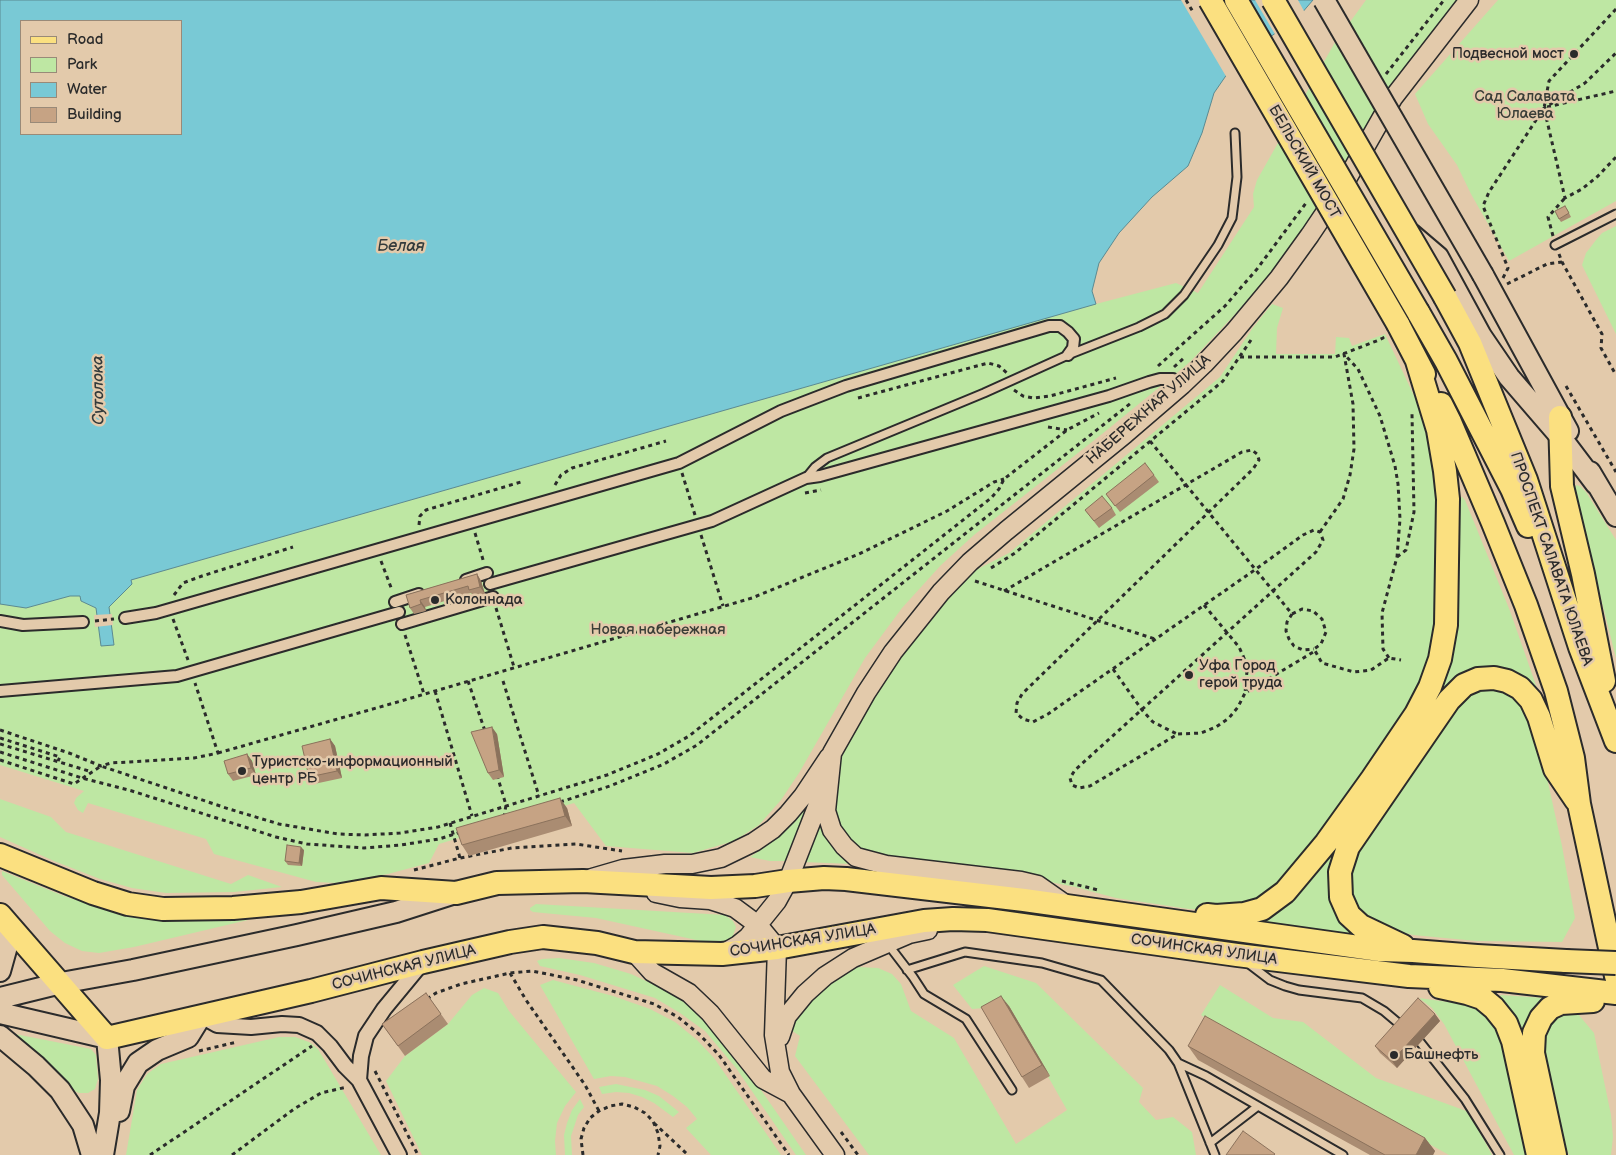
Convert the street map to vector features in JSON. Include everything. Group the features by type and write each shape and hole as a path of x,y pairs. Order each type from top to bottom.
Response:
{"main road":[{"name":"БЕЛЬСКИЙ МОСТ","path":"1210,0 1387,334 1417,361"},
{"name":"БЕЛЬСКИЙ МОСТ","path":"1236,0 1450,370 1512,489 1580,647"},
{"path":"1273,0 1408,232 1509,377 1560,426 1562,486 1583,574 1616,741"},
{"path":"1324,0 1482,275 1560,426 1616,516"},
{"name":"ПРОСПЕКТ САЛАВАТА ЮЛАЕВА","path":"1451,293 1526,480 1580,647 1616,741"},
{"path":"1417,361 1450,422 1526,604 1563,714 1573,758 1579,804 1616,976"},
{"path":"1122,913 1152,908 1216,916 1262,909 1274,901 1285,892 1326,843 1416,714 1430,687 1440,659 1446,625 1448,507 1445,470 1438,430 1417,361"},
{"path":"1413,951 1361,926 1349,915 1341,897 1340,872 1348,847 1449,700 1464,685 1478,679 1494,678 1507,681 1520,688 1531,700 1540,717 1555,768 1579,804"},
{"path":"0,854 93,893 128,904 163,909 233,908 301,902 381,888 456,892"},
{"name":"СОЧИНСКАЯ УЛИЦА","path":"0,998 324,929 396,912 456,892 497,883 583,880 711,888 755,886 824,878 846,879 1122,913 1380,950 1616,963"},
{"path":"1,916 107,1038 111,1080 110,1113 103,1155"},
{"path":"0,971 7,946 1,916"},
{"name":"СОЧИНСКАЯ УЛИЦА","path":"0,1013 107,1038 311,991 423,962 510,942 543,937 597,943 634,952 777,948 924,921 953,919 987,920 1236,955 1409,976 1502,980 1574,994 1616,993"},
{"path":"1409,976 1446,989 1482,998 1494,1008 1506,1023 1513,1041 1538,1155"},
{"path":"1555,1155 1533,1053 1534,1033 1541,1018 1550,1008 1574,994 1602,1002 1616,998"},
{"path":"111,1155 124,1086 138,1063 157,1050 188,1037 201,1016"},
{"path":"0,1036 36,1066 60,1090 83,1125 92,1155"}],"street":[{"name":"НАБЕРЕЖНАЯ УЛИЦА","path":"828,774 832,753 843,731 893,652 941,592 970,562 1125,434 1204,364 1234,332 1279,278 1343,186 1393,98 1469,0"},
{"path":"125,618 156,614 678,464 781,412 846,386 1048,326 1060,326 1074,339 1068,355"},
{"path":"490,584 712,522 806,478 820,476 1109,396 1160,379 1173,379 1182,384"},
{"path":"396,603 403,627 494,600 486,570 459,582"},
{"path":"0,691 192,673 204,667 432,590"},
{"path":"0,621 23,624 83,622"},
{"path":"583,880 622,869 665,864 692,864 720,858 754,842 773,829 788,814 803,796 832,753"},
{"path":"730,949 758,925 788,881 815,815 828,774"},
{"path":"828,774 826,811 832,830 844,846 856,857 886,865 1021,880 1038,885 1068,906"},
{"path":"641,884 657,894 710,900 734,908 758,925 777,948"},
{"path":"776,901 770,932 777,948 774,1035 780,1072 791,1094 835,1155"},
{"path":"730,949 744,935 744,924 734,908"},
{"path":"791,1094 782,1058 780,1035 787,1016 805,994 825,976 853,958 909,934 936,928 953,919"},
{"path":"634,952 652,972 689,993 710,1013 763,1079 791,1094"},
{"path":"353,1084 366,1036 384,1009 423,962"},
{"path":"201,1016 218,1025 251,1027 282,1024 299,1026 317,1033 330,1046 345,1066 353,1084 399,1155"}],"lane":[{"path":"806,478 815,467 827,458 984,393 1068,355 1139,327 1165,314 1184,295 1218,245 1232,218 1237,177 1235,133"},
{"path":"1555,245 1616,214"},
{"path":"887,943 924,994 966,1019 1012,1090"},
{"path":"907,970 965,952 1042,963 1101,980 1169,1050 1178,1063 1215,1155"},
{"path":"1236,955 1270,980 1285,986 1299,990 1362,998 1384,1011 1403,1027"},
{"path":"1420,1042 1465,1099 1500,1155"},
{"path":"1178,1063 1206,1076 1343,1155"},
{"path":"1210,1143 1258,1106"}],"path":[{"path":"1385,76 1444,0"},
{"path":"1565,198 1544,108 1549,81 1616,10"},
{"path":"1503,279 1508,268 1483,206 1489,192 1544,108 1585,83 1616,53"},
{"path":"1544,108 1616,91"},
{"path":"1616,157 1582,189 1565,198 1548,217 1555,245 1562,262 1602,334 1601,348 1616,375"},
{"path":"1136,386 1225,306 1257,269 1310,197"},
{"path":"1506,284 1547,264 1562,262"},
{"path":"986,571 1015,553 1223,381 1255,334"},
{"path":"1239,357 1335,357 1387,334 1387,346"},
{"path":"1160,379 1189,354"},
{"path":"1204,605 1227,633 1239,647 1244,658 1246,670 1245,693 1238,707 1229,718 1216,727 1201,733 1178,734 1090,786 1079,788 1072,785 1070,778 1075,770 1142,710 1227,633 1316,552 1322,540 1320,532 1343,499 1350,476 1354,449 1353,404 1344,354"},
{"path":"1344,354 1358,369 1380,416 1395,466 1400,519 1397,557 1382,614 1383,648 1390,658"},
{"path":"857,398 988,363"},
{"path":"1050,396 1104,381"},
{"path":"556,804 610,786 664,764 697,745 1136,399"},
{"path":"0,760 74,784 101,766 111,763 194,758 218,753 752,598 859,554 947,511 994,482 1004,478 1067,430 1106,410"},
{"path":"1397,557 1406,550 1414,512 1412,412"},
{"path":"1050,427 1067,430"},
{"path":"558,498 555,485 561,475 572,468 666,441"},
{"path":"1150,441 1292,614"},
{"path":"1004,591 1242,452 1252,450 1257,454 1259,460 1253,469 1022,694 1017,703 1016,713 1033,722 1048,714 1256,570 1303,535 1314,530 1320,532"},
{"path":"682,474 693,509"},
{"path":"0,730 229,809 280,824 309,830 338,834 400,833 450,823 607,775 658,754 689,736 984,503 999,489 1004,478"},
{"path":"423,537 419,524 420,516 426,510 521,482"},
{"path":"476,535 486,570"},
{"path":"703,542 723,606"},
{"path":"186,654 170,610 170,599 183,583 293,547"},
{"path":"382,562 396,603"},
{"path":"979,575 972,580 1155,639"},
{"path":"494,600 514,667"},
{"path":"1245,693 1315,650 1321,644 1326,632 1322,619 1313,611 1302,609 1292,614 1287,622 1286,631 1294,646 1303,650 1315,650"},
{"path":"83,622 125,618"},
{"path":"403,627 424,694"},
{"path":"1315,650 1322,663 1354,672 1371,670 1390,658 1400,660"},
{"path":"1113,669 1142,710 1153,722 1178,734"},
{"path":"500,671 540,796"},
{"path":"468,681 487,736"},
{"path":"504,681 505,686"},
{"path":"197,687 218,753"},
{"path":"435,691 472,816"},
{"path":"0,738 60,757 58,762"},
{"path":"0,744 92,772"},
{"path":"0,752 82,778 132,791 276,837 307,844 364,848 439,839 462,832"},
{"path":"497,769 506,806 504,819 506,825"},
{"path":"504,819 513,816"},
{"path":"450,823 460,858"},
{"path":"510,839 512,848"},
{"path":"407,872 460,858 512,848 576,844 626,852"},
{"path":"423,1001 436,993 461,984 510,972 532,971 577,980 654,1004 678,1017 700,1035 719,1055 789,1155"},
{"path":"510,972 526,1000 585,1085 599,1111"},
{"path":"197,1051 243,1041"},
{"path":"150,1155 317,1043"},
{"path":"375,1070 418,1155"},
{"path":"232,1155 294,1109 321,1093 353,1084"},
{"path":"583,1155 581,1139 584,1128 590,1118 610,1106 622,1104 645,1112 688,1155"},
{"path":"653,1121 658,1133 660,1146 658,1155"}],"green space":[{"name":"Новая набережная","path":"1366,0 1459,0 1388,92 1335,181 1302,231 1268,276 1238,311 1189,363 974,535 941,565 902,608 865,658 799,773 781,800 759,825 734,841 693,853 606,846 574,803 439,844 429,863 388,874 337,883 316,882 214,854 206,839 88,803 83,813 78,810 74,803 76,798 84,791 0,765 0,604 26,608 80,595 81,601 96,608 101,646 114,645 109,607 132,584 131,580 1096,304 1176,283 1198,293 1254,207 1253,194 1257,180 1334,44"},
{"name":"Сад Салавата Юлаева","path":"1498,0 1616,0 1616,201 1509,261 1471,194 1457,165 1428,124 1415,94"},
{"path":"1616,226 1616,334 1582,265 1586,253 1602,233"},
{"path":"1272,304 1283,308 1277,328 1276,354 1335,354 1336,337 1349,338 1352,346 1385,334 1431,432 1440,470 1439,625 1423,684 1319,838 1270,896 1216,911 1116,898 1035,879 909,864 865,852 840,829 833,813 839,764 851,735 877,690 905,649 924,624 976,570 1009,553 1220,377 1252,329"},
{"path":"1577,485 1586,492 1616,540 1616,658 1573,488"},
{"path":"1458,497 1462,497 1465,500 1510,611 1539,694 1526,680 1440,697 1437,694"},
{"path":"1480,687 1504,689 1525,704 1545,769 1575,918 1562,942 1477,941 1413,935 1383,928 1366,918 1356,907 1350,894 1349,875 1357,852 1457,706 1470,692"},
{"path":"814,791 788,861 770,861 750,857 765,847 778,834"},
{"path":"0,799 51,817 66,832 231,884 248,875 282,887 234,892 166,893 132,888 100,879 0,837"},
{"path":"819,818 852,864 803,862"},
{"path":"1343,836 1331,871 1363,939 1245,922"},
{"path":"2,871 64,896 125,915 152,919 198,921 248,918 248,920 134,947 99,953 82,951 65,943 50,931 2,875"},
{"path":"536,904 725,915 733,921 736,927 732,938 723,944 710,943 596,918 533,912 530,908"},
{"path":"559,958 594,963 631,974 659,987 686,1003 711,1024 743,1064 806,1155 796,1155 736,1068 705,1031 655,998 580,975 540,966 537,961"},
{"path":"984,966 1036,983 1143,1088 1139,1102 1156,1120 1173,1117 1192,1132 1196,1155 869,1155 795,1056 800,1036 791,1030 801,1007 840,975 858,967 878,968 892,974 901,984 911,1011 954,1038 1016,1144 1067,1110 1008,1006 972,1009 953,985"},
{"path":"553,980 613,996 650,1009 675,1022 697,1040 714,1058 781,1155 711,1155 686,1128 697,1119 687,1107 673,1096 657,1086 625,1077 611,1076 594,1079 540,985"},
{"path":"1220,985 1273,1018 1303,1022 1376,1078 1469,1112 1492,1155 1449,1155 1226,1031 1201,1015"},
{"path":"484,988 498,993 509,1011 576,1092 565,1106 557,1123 556,1155 422,1155 386,1081 405,1056 448,1024 472,995"},
{"path":"1501,995 1545,998 1531,1014 1522,1033 1511,1011 1499,997"},
{"path":"1419,998 1463,1004 1476,1008 1488,1016 1497,1028 1505,1045 1530,1155 1514,1155 1444,1024 1432,1008"},
{"path":"1578,1014 1594,1033 1611,1115 1613,1137 1611,1155 1569,1155 1566,1148 1544,1050 1545,1036 1550,1023 1558,1015"},
{"path":"13,1035 91,1049 96,1055 98,1079 95,1089 88,1093 79,1093 70,1089"},
{"path":"279,1037 295,1037 309,1042 318,1049 381,1155 126,1155 137,1090 147,1074 161,1064"},
{"path":"616,1084 645,1090 659,1096 679,1112 673,1117 642,1097 616,1092 602,1094 599,1087"},
{"path":"580,1099 584,1107 578,1115 571,1136 572,1155 565,1155 564,1135 567,1123 572,1110"}],"water":[{"name":"Белая","path":"0,0 1313,0 1301,14 1234,64 1214,93 1202,133 1188,166 1152,197 1119,233 1099,263 1092,291 1096,304 131,580 132,584 109,607 114,645 101,646 96,608 81,601 80,596 70,596 26,608 0,604"}],"pier":[{"path":"1181,0 1250,0 1272,39 1236,66 1227,78"},
{"path":"1255,0 1298,0 1305,13 1276,36"},
{"path":"112,614 113,625 95,627 94,615"}],"building":[{"path":"1565,206 1569,213 1559,219 1555,211"},
{"path":"1145,463 1154,475 1115,506 1106,494"},
{"path":"1102,496 1112,508 1094,521 1085,510"},
{"path":"477,574 480,587 469,590 468,586 420,600 421,604 410,608 406,595"},
{"path":"492,727 499,770 488,773 471,732"},
{"path":"330,739 337,771 309,777 302,746"},
{"path":"247,754 251,768 228,774 224,761"},
{"path":"560,798 565,816 462,845 456,828"},
{"path":"287,845 301,847 299,863 285,861"},
{"path":"426,993 441,1014 398,1046 382,1024"},
{"path":"1001,996 1042,1065 1022,1077 981,1007"},
{"path":"1418,998 1435,1014 1392,1061 1375,1046"},
{"path":"1205,1016 1425,1138 1416,1155 1385,1155 1188,1046"},
{"path":"1243,1131 1275,1154 1226,1155"}],"place":[{"name":"Подвесной мост","path":"1574,54"},
{"name":"Колоннада","path":"435,600"},
{"name":"Уфа Город герой труда","path":"1189,675"},
{"name":"Туристско-информационный центр РБ","path":"242,771"},
{"name":"Башнефть","path":"1394,1055"}],"water label":[{"name":"Сутолока","path":"99,390"}]}
